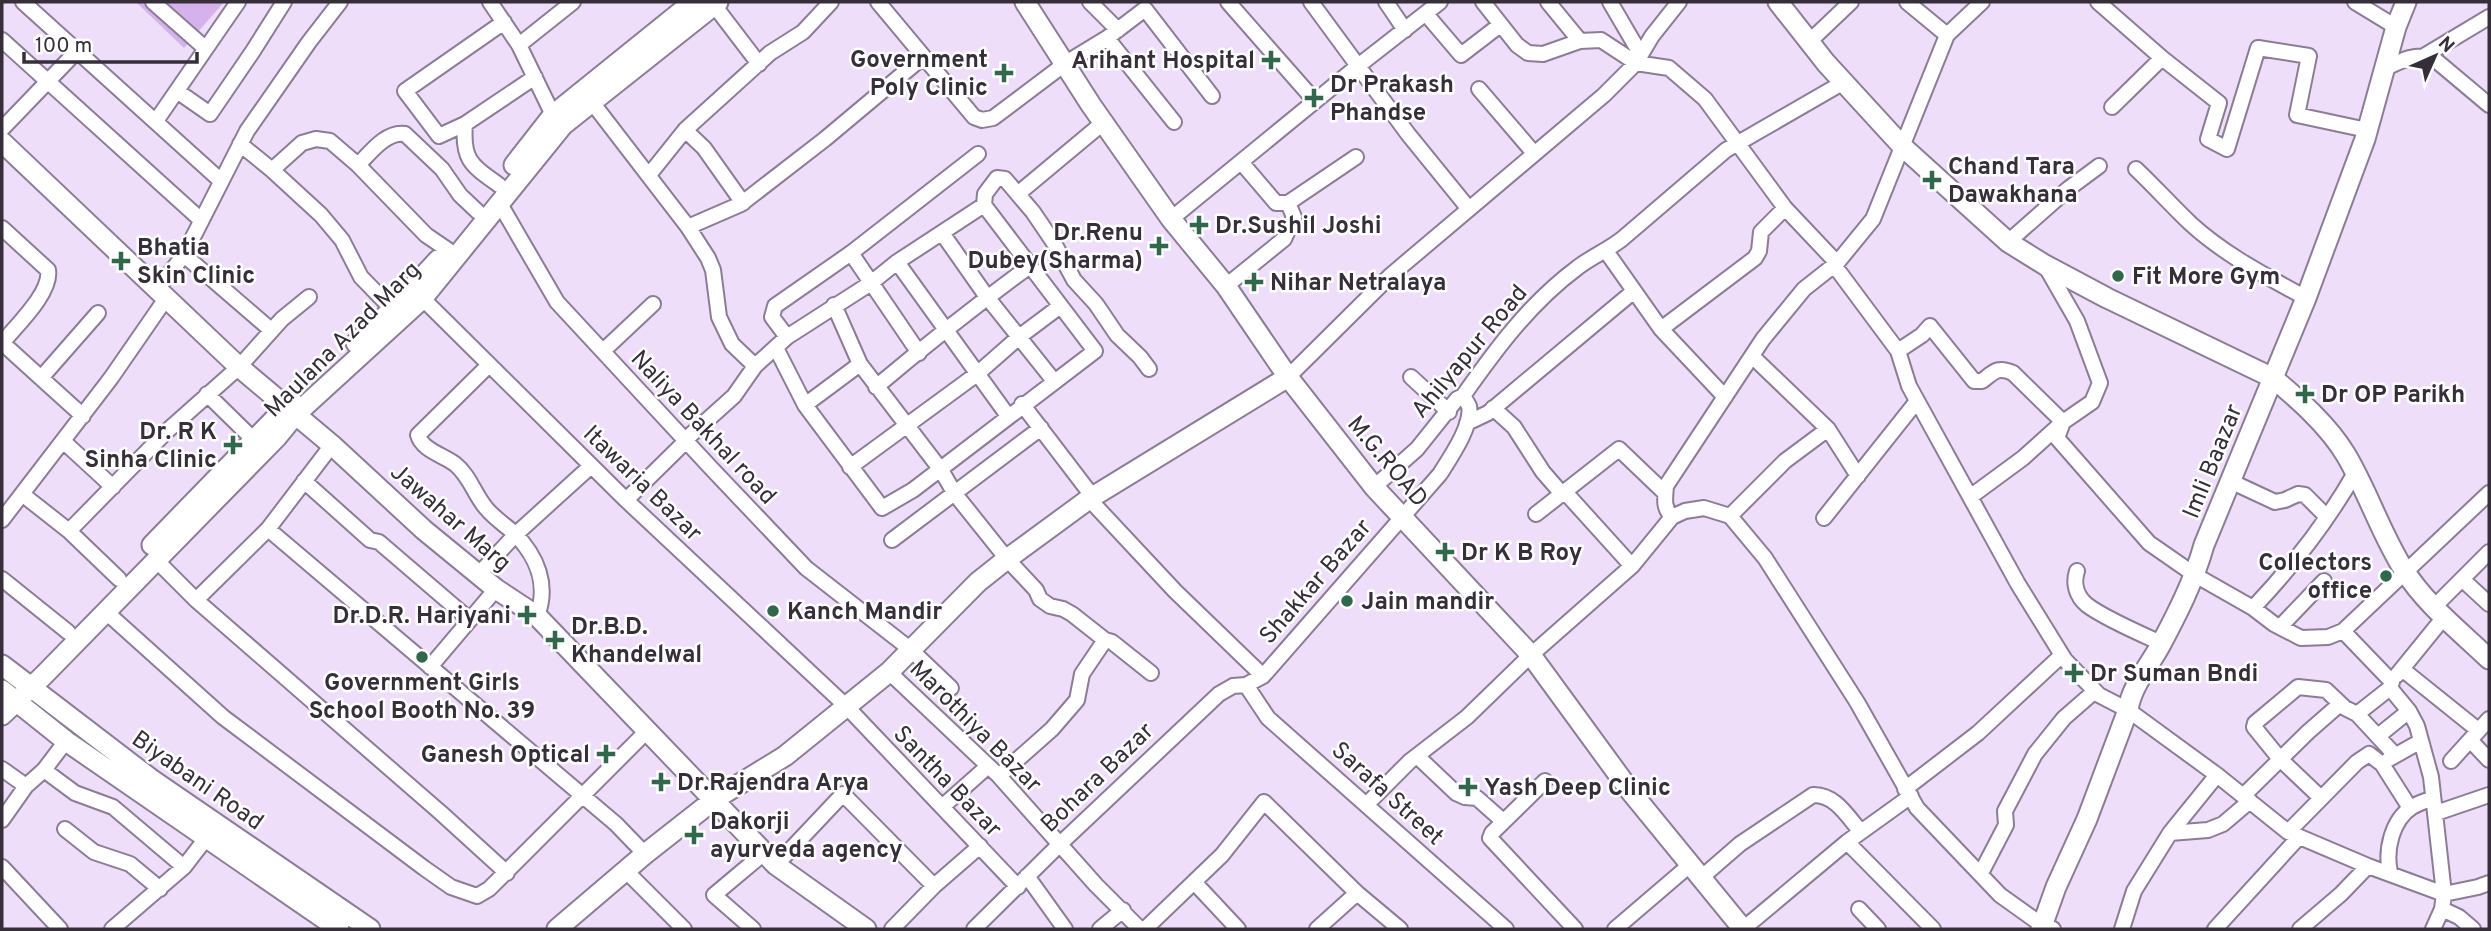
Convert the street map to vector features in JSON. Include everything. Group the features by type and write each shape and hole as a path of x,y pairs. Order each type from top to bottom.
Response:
{"street":[{"path":"23,2 221,181"},
{"path":"153,2 205,48"},
{"path":"156,121 238,2"},
{"path":"177,91 210,114 284,2"},
{"path":"2,520 83,416 184,255 240,144 309,42 340,2"},
{"path":"490,2 519,45 558,120"},
{"path":"519,45 573,2"},
{"name":"Maulana Azad Marg","path":"26,683 68,632 254,440 291,411 417,294 558,120 693,2"},
{"path":"649,176 685,130 770,53 803,32 831,2"},
{"path":"878,2 974,117 987,120 1145,9 1212,96"},
{"name":"M.G.ROAD","path":"1025,2 1171,219 1226,286 1288,377 1374,487 1531,655 1631,792 1743,929"},
{"path":"1090,2 1174,122"},
{"path":"1228,2 1315,101"},
{"path":"1311,2 1408,134 1468,209"},
{"path":"1386,2 1405,30"},
{"path":"1483,2 1517,45 1528,53 1543,54 1580,41 1601,40 1639,59 1669,68 1705,99 1785,208 1836,264 1898,351 1909,386 2018,584 2062,655 2095,691 2129,710 2293,834 2444,894 2489,883"},
{"path":"1548,2 1580,41"},
{"path":"1609,2 1639,59"},
{"path":"557,929 625,870 715,799 786,756 847,707 889,672 978,582 1007,559 1091,498 1288,377 1391,275 1533,152 1570,124 1639,59 1652,36 1679,2"},
{"path":"1778,2 1809,42 1903,147 2008,242 2107,298 2273,378 2333,435 2405,572 2420,592 2489,659"},
{"path":"1809,42 1851,2"},
{"path":"1907,2 1947,35"},
{"path":"1672,517 1664,502 1666,486 1763,340 1804,289 1836,264 1873,219 1947,35 1982,2"},
{"path":"2098,2 2219,103 2207,139 2227,149 2258,48 2309,56 2297,115 2367,130"},
{"path":"2355,2 2396,27"},
{"name":"Imli Baazar","path":"2045,928 2129,710 2130,697 2196,575 2204,545 2306,298 2367,130 2396,27 2406,2"},
{"path":"716,3 758,64"},
{"name":"Maulana Azad Marg","path":"587,95 716,3"},
{"path":"1171,219 1432,6 1461,55 1500,25"},
{"path":"2424,56 2489,17"},
{"path":"504,22 405,91 439,136 465,124 535,77"},
{"path":"2,40 201,220"},
{"path":"2,129 77,51"},
{"path":"688,227 743,203 923,57"},
{"path":"2384,69 2408,57 2432,58 2489,105"},
{"path":"2112,107 2162,58"},
{"name":"Ahilyapur Road","path":"1374,487 1417,449 1457,399 1463,397 1494,350 1522,317 1579,266 1606,251 1726,150 1844,82"},
{"path":"1479,89 1533,152"},
{"path":"587,95 688,227 708,258 713,270 719,317 732,344 755,366"},
{"path":"1016,192 1020,192 1104,122"},
{"path":"465,124 464,147 471,166 500,194"},
{"path":"685,130 705,148 743,203"},
{"path":"358,165 383,141 399,133 405,134 442,170 460,195 478,212"},
{"path":"272,170 296,147 309,140 330,141 358,165 426,235 447,250"},
{"name":"Jawahar Marg","path":"2,142 239,367 332,445 424,530 496,589 537,616 770,859 866,929"},
{"path":"240,144 321,215 342,240 361,277 397,314"},
{"path":"787,337 772,317 775,306 851,253 978,154"},
{"path":"1241,162 1276,203 1288,203 1356,157"},
{"path":"2008,242 2068,189 2099,166"},
{"path":"2136,169 2191,224 2226,251 2306,298"},
{"path":"776,348 805,405 882,508 941,470 1022,404 1073,370 1095,351 984,205 985,194 997,178 1005,178 1054,243 1074,280 1096,304 1112,329 1149,369"},
{"name":"Maulana Azad Marg","path":"417,294 447,250 478,212 500,194"},
{"name":"Naliya Bakhal road","path":"500,194 558,302 806,568 910,649 951,688"},
{"path":"1226,286 1284,239 1294,217 1288,203"},
{"path":"626,500 685,440 734,396 755,366 787,337 984,205"},
{"path":"1661,329 1755,258 1759,251 1761,232 1785,208"},
{"path":"2,228 48,270 50,278 35,304 5,344 2,362"},
{"path":"942,233 987,297 1054,381"},
{"path":"1606,251 1661,329 1704,378 1725,397"},
{"path":"851,253 919,353"},
{"path":"184,255 271,330"},
{"path":"897,262 1008,416"},
{"path":"876,387 944,329 1031,265"},
{"path":"1970,497 2024,458 2063,422 2092,402 2100,383 2077,321 2045,265"},
{"path":"1463,397 1469,406 1467,423 1482,418 1634,291"},
{"name":"Itawaria Bazar","path":"417,294 626,500 847,707"},
{"path":"69,531 207,394 239,367 271,330 309,297"},
{"path":"603,351 653,304"},
{"path":"834,305 860,364 876,387 941,470 955,494 1007,559 1036,590 1040,599 1072,614 1151,673"},
{"path":"850,467 977,374 1059,307"},
{"path":"41,378 98,313"},
{"path":"1898,351 1922,335 1930,326 1974,381 1982,382 1996,370 2003,369 2012,373 2063,422"},
{"path":"5,344 83,416"},
{"path":"1753,357 1828,429 1858,476"},
{"path":"805,405 860,364"},
{"path":"489,365 420,430 418,435 424,445 460,470 475,488 483,505 515,535 530,555 539,573 543,599 537,616"},
{"path":"1411,377 1449,412"},
{"path":"207,394 254,440"},
{"path":"1824,518 1917,401"},
{"path":"1022,404 1091,498 1175,591 1263,676"},
{"path":"1493,408 1514,427 1543,472 1632,566"},
{"name":"Maulana Azad Marg","path":"5,699 105,611 156,560 277,436 291,411"},
{"path":"2063,422 2057,438 2149,543 2196,575 2301,638 2328,637 2343,631 2489,493"},
{"name":"Shakkar Bazar","path":"1263,676 1440,474 1467,423"},
{"path":"892,540 1041,428"},
{"path":"1730,516 1785,461 1828,429"},
{"path":"63,441 113,487"},
{"path":"196,600 268,529 332,445"},
{"path":"1536,514 1619,449 1665,493"},
{"path":"478,575 515,535 591,466"},
{"path":"2253,608 2286,573 2355,473"},
{"path":"304,481 370,540 379,542 470,620"},
{"path":"2230,481 2275,502 2298,494 2305,495 2327,517"},
{"path":"22,494 69,531 119,579"},
{"path":"1367,804 1417,756 1467,717 1531,655 1632,566 1672,517 1685,511 1704,508 1730,516 1765,558 1857,702 1917,808 2000,895 2045,928"},
{"path":"268,529 616,824 645,854"},
{"path":"2357,714 2391,685 2439,611 2489,552"},
{"path":"156,560 196,600 507,873"},
{"path":"2077,570 2074,579 2076,589 2087,605 2161,643"},
{"path":"2,579 68,632"},
{"path":"2463,580 2489,604"},
{"path":"2280,627 2323,581"},
{"path":"430,667 496,589"},
{"path":"105,611 223,717 451,887 477,896 507,873 646,732"},
{"path":"2343,631 2391,685 2417,726 2431,777 2444,894 2442,909 2433,929"},
{"path":"942,807 1052,729 1077,700 1082,674 1105,640"},
{"path":"1743,929 1978,733 2062,655"},
{"name":"Biyabani Road","path":"2,664 151,779 370,929"},
{"path":"2402,669 2474,735 2489,760"},
{"name":"Marothiya Bazar","path":"889,672 993,772 1096,885 1142,929"},
{"name":"Bohara Bazar","path":"974,929 1219,694 1233,686 1246,685 1263,676"},
{"name":"Sarafa Street","path":"1246,685 1268,718 1506,929"},
{"path":"2321,798 2280,759 2254,727 2255,723 2298,687 2326,690 2340,704 2357,714 2395,755"},
{"path":"1981,873 2006,825 2005,811 2035,754 2064,718 2095,691"},
{"name":"Biyabani Road","path":"5,699 339,929"},
{"path":"2170,833 2207,830 2223,824 2280,759 2340,704"},
{"name":"Santha Bazar","path":"847,707 980,846 1023,881 1062,928"},
{"path":"2378,736 2409,711"},
{"path":"2451,761 2489,719"},
{"path":"2,820 26,786 44,770 66,741"},
{"path":"2382,764 2421,741"},
{"path":"2215,929 2321,798 2365,756 2369,754 2382,764 2410,808"},
{"path":"1417,756 1456,793 1477,798 1503,821"},
{"path":"2,769 26,786"},
{"path":"44,770 75,793 113,807 184,867"},
{"path":"2122,929 2134,891 2170,833 2217,775"},
{"path":"1545,780 1490,835 1492,841 1575,929"},
{"path":"752,929 714,895 770,859 843,794 934,886"},
{"path":"1615,929 1696,871 1740,845 1813,794 1822,794 1834,801 1861,832"},
{"path":"2436,813 2489,795"},
{"path":"2390,872 2390,839 2397,824 2410,808 2433,798"},
{"path":"1142,929 1222,855 1264,802 1357,894 1400,929"},
{"path":"65,829 93,852 130,864 160,889"},
{"path":"112,929 184,867 207,837"},
{"path":"1847,842 1933,929"},
{"path":"892,929 934,886 980,846"},
{"path":"2300,929 2341,894 2368,866"},
{"path":"2,867 60,929"},
{"path":"625,870 684,929"},
{"path":"1194,882 1238,929"},
{"path":"1317,929 1357,894"},
{"path":"1859,909 1878,929"},
{"path":"2442,909 2459,917 2473,929"},
{"path":"1100,929 1123,910"}],"shaded area":[{"path":"136,2 224,2 184,48"}],"place":[{"name":"Arihant Hospital","path":"1271,60"},
{"name":"Government Poly Clinic","path":"1004,73"},
{"name":"Dr Prakash Phandse","path":"1314,98"},
{"name":"Chand Tara Dawakhana","path":"1932,180"},
{"name":"Dr.Sushil Joshi","path":"1199,225"},
{"name":"Dr.Renu Dubey(Sharma)","path":"1159,246"},
{"name":"Bhatia Skin Clinic","path":"121,261"},
{"name":"Fit More Gym","path":"2118,276"},
{"name":"Nihar Netralaya","path":"1254,282"},
{"name":"Dr OP Parikh","path":"2305,394"},
{"name":"Dr. R K Sinha Clinic","path":"233,445"},
{"name":"Dr K B Roy","path":"1445,552"},
{"name":"Collectors office","path":"2386,576"},
{"name":"Jain mandir","path":"1347,601"},
{"name":"Kanch Mandir","path":"773,611"},
{"name":"Dr.D.R. Hariyani","path":"527,615"},
{"name":"Dr.B.D. Khandelwal","path":"555,640"},
{"name":"Government Girls School Booth No. 39","path":"422,657"},
{"name":"Dr Suman Bndi","path":"2074,673"},
{"name":"Ganesh Optical","path":"606,754"},
{"name":"Dr.Rajendra Arya","path":"661,782"},
{"name":"Yash Deep Clinic","path":"1468,787"},
{"name":"Dakorji ayurveda agency","path":"694,835"}]}
